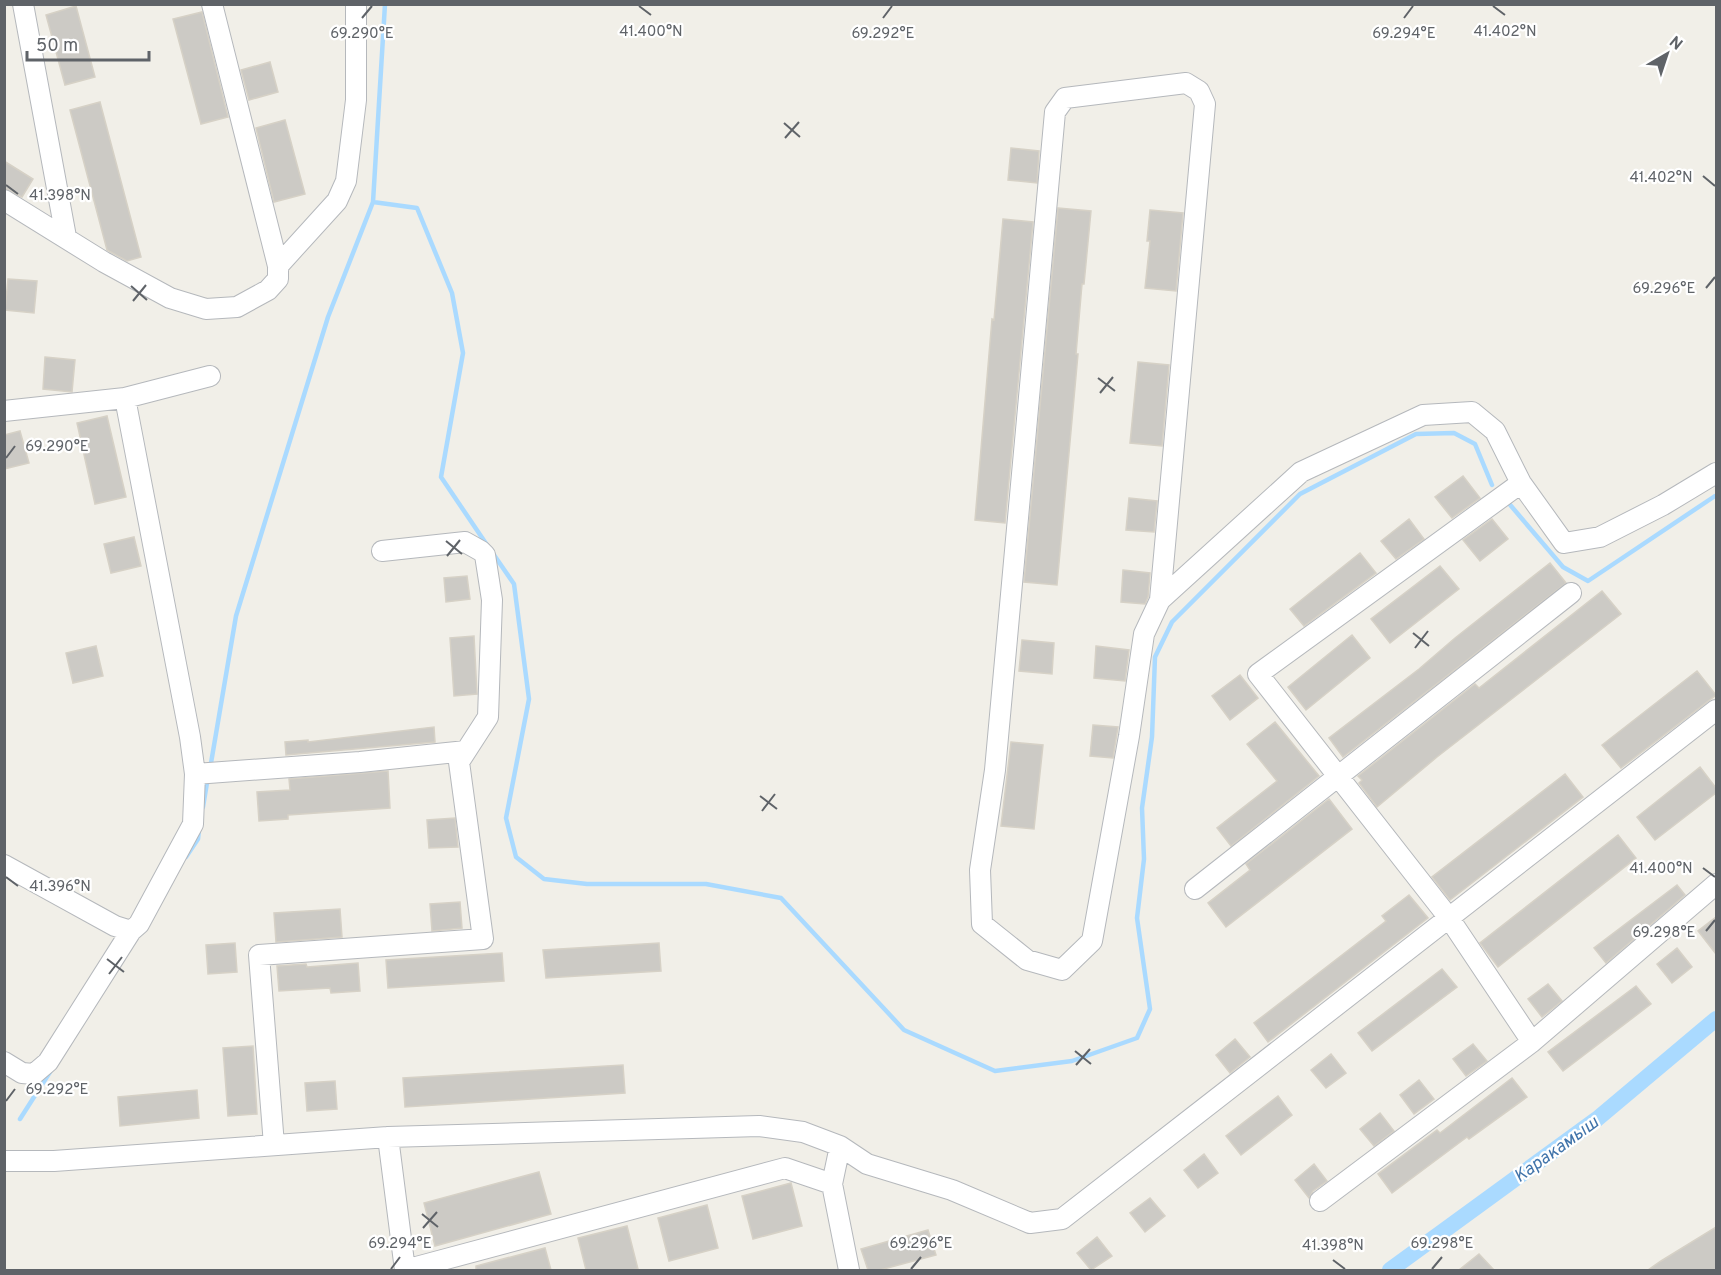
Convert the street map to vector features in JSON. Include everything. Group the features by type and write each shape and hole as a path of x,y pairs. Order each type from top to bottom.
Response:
{"street":[{"path":"4,201 104,262 170,298 206,309 237,308 268,290 278,279 278,266 212,4"},
{"path":"278,266 337,201 346,181 356,100 356,4"},
{"path":"4,5 25,11 66,237"},
{"path":"1160,600 1205,104 1199,91 1186,83 1065,98 1055,112 994,770 980,870 982,924 1027,960 1062,970 1092,941 1129,736 1144,634 1160,600 1301,472 1423,415 1472,411 1494,431 1521,483 1564,543 1600,537 1663,505 1716,473"},
{"path":"4,411 125,398 210,376"},
{"path":"4,1062 22,1073 34,1074 48,1062 131,931 139,924 193,824 195,774 190,737 125,398"},
{"path":"1521,483 1258,674 1449,918 1532,1042"},
{"path":"274,1145 259,955 483,939 459,762 488,717 492,600 485,555 465,542 382,551"},
{"path":"1195,889 1571,592"},
{"path":"4,1161 54,1161 388,1137 759,1126 802,1132 840,1146 867,1164 952,1190 1030,1223 1062,1219 1716,710"},
{"path":"195,774 360,762 466,751"},
{"path":"4,866 115,926 131,931"},
{"path":"1320,1202 1532,1042 1716,884"},
{"path":"388,1137 405,1270 785,1168 832,1184"},
{"path":"840,1146 832,1184 849,1270"}],"building":[{"path":"76,6 95,77 65,85 46,15"},
{"path":"202,12 228,117 201,124 173,19"},
{"path":"270,62 278,92 249,100 241,70"},
{"path":"100,102 141,257 127,261 107,250 70,110"},
{"path":"285,120 305,194 274,202 256,128"},
{"path":"1011,148 1039,151 1037,183 1008,180"},
{"path":"4,161 33,179 22,197 4,188"},
{"path":"1058,208 1091,211 1084,284 1082,284 1076,354 1078,354 1057,585 1024,582"},
{"path":"1150,210 1183,213 1176,291 1145,288 1150,241 1147,241"},
{"path":"1003,219 1033,222 1005,523 975,520"},
{"path":"8,279 37,281 34,313 5,310"},
{"path":"45,357 75,360 72,392 43,389"},
{"path":"1138,362 1169,365 1162,446 1130,443"},
{"path":"107,416 126,497 95,504 77,423"},
{"path":"20,431 29,463 4,469 4,435"},
{"path":"1463,476 1480,498 1452,518 1435,497"},
{"path":"1129,498 1157,501 1154,532 1126,530"},
{"path":"1409,519 1424,539 1396,559 1381,541"},
{"path":"1492,519 1508,539 1480,561 1463,540"},
{"path":"134,537 141,566 111,573 104,544"},
{"path":"1360,553 1376,573 1304,626 1290,609"},
{"path":"1550,563 1566,583 1343,757 1329,738"},
{"path":"1440,566 1459,589 1390,643 1371,619"},
{"path":"1123,570 1150,573 1148,597 1145,604 1121,602"},
{"path":"467,576 470,599 446,602 444,578"},
{"path":"1602,591 1621,614 1437,757 1377,807 1359,783 1362,780 1358,776 1475,684 1479,688"},
{"path":"1352,635 1370,658 1306,710 1288,687"},
{"path":"474,636 477,694 454,696 450,638"},
{"path":"1022,640 1054,643 1052,674 1019,671"},
{"path":"96,646 103,676 73,683 66,653"},
{"path":"1096,646 1129,650 1125,681 1094,678"},
{"path":"1697,671 1716,695 1621,768 1602,745"},
{"path":"1240,675 1258,698 1230,720 1212,696"},
{"path":"1275,722 1319,776 1231,846 1217,828 1277,781 1247,744"},
{"path":"1093,725 1118,727 1113,758 1090,756"},
{"path":"434,727 435,742 286,755 285,742 308,740 308,742"},
{"path":"1011,742 1043,745 1034,829 1001,826"},
{"path":"1700,767 1716,788 1716,793 1655,840 1637,817"},
{"path":"388,771 390,808 288,815 288,819 259,821 257,792 290,790 289,779"},
{"path":"1565,774 1583,797 1450,900 1432,877"},
{"path":"1329,799 1352,829 1226,927 1208,903 1250,870 1246,864"},
{"path":"455,818 458,847 429,848 427,820"},
{"path":"1618,835 1636,858 1498,967 1480,943"},
{"path":"1677,885 1685,895 1606,963 1594,948"},
{"path":"1409,895 1428,918 1268,1042 1254,1023 1386,921 1382,916"},
{"path":"460,902 462,928 432,931 430,904"},
{"path":"340,909 342,937 276,942 274,913"},
{"path":"1716,917 1716,954 1698,931"},
{"path":"235,943 237,972 208,974 206,945"},
{"path":"659,943 661,971 546,978 543,950"},
{"path":"1677,948 1692,967 1672,983 1657,964"},
{"path":"502,953 504,981 388,988 386,960"},
{"path":"358,963 360,991 331,993 330,988 279,991 277,966 306,964 307,967"},
{"path":"1442,969 1457,987 1372,1051 1358,1033"},
{"path":"1548,984 1562,1001 1542,1017 1528,999"},
{"path":"1636,986 1651,1004 1563,1071 1548,1052"},
{"path":"1235,1039 1250,1057 1230,1073 1216,1055"},
{"path":"1473,1044 1487,1061 1466,1076 1453,1059"},
{"path":"253,1046 257,1114 228,1116 223,1048"},
{"path":"1331,1054 1346,1073 1326,1088 1311,1070"},
{"path":"623,1065 625,1093 405,1107 403,1078"},
{"path":"1512,1078 1527,1097 1469,1139 1467,1137 1392,1193 1378,1174 1437,1130 1440,1133"},
{"path":"1419,1080 1434,1099 1414,1114 1400,1095"},
{"path":"335,1081 337,1109 307,1111 305,1083"},
{"path":"197,1090 199,1118 120,1126 118,1097"},
{"path":"1278,1096 1292,1115 1241,1155 1226,1136"},
{"path":"1380,1113 1394,1131 1374,1146 1360,1129"},
{"path":"1204,1154 1218,1173 1198,1188 1184,1170"},
{"path":"1314,1164 1327,1181 1313,1191 1309,1198 1295,1180"},
{"path":"539,1172 551,1214 435,1246 424,1203"},
{"path":"791,1183 802,1226 753,1239 742,1196"},
{"path":"1150,1198 1165,1216 1145,1232 1130,1213"},
{"path":"707,1205 718,1248 669,1261 658,1218"},
{"path":"627,1226 638,1269 586,1270 578,1238"},
{"path":"1716,1227 1716,1270 1648,1270 1661,1261"},
{"path":"928,1230 936,1255 880,1270 868,1270 861,1249"},
{"path":"1097,1237 1112,1256 1091,1270 1077,1253"},
{"path":"545,1248 551,1270 476,1270 476,1266"},
{"path":"1479,1254 1494,1270 1459,1270"}],"waterway":[{"path":"210,769 236,616 328,317 373,202 385,4"},
{"path":"373,202 417,208 452,293 463,353 441,477 487,545"},
{"path":"492,552 514,584 529,699 506,818 516,857 544,879 587,884 706,884 781,898 904,1030 995,1071 1072,1061 1137,1038 1150,1009 1137,918 1144,859 1142,808 1152,737 1155,657 1172,622 1300,494 1416,434 1454,433 1475,444 1492,485"},
{"path":"1506,500 1563,567 1588,581 1715,496"},
{"path":"203,807 208,777"},
{"path":"186,857 198,839 199,830"},
{"name":"Каракамыш","path":"1390,1270 1597,1119 1716,1019"},
{"path":"20,1119 50,1072"}]}
